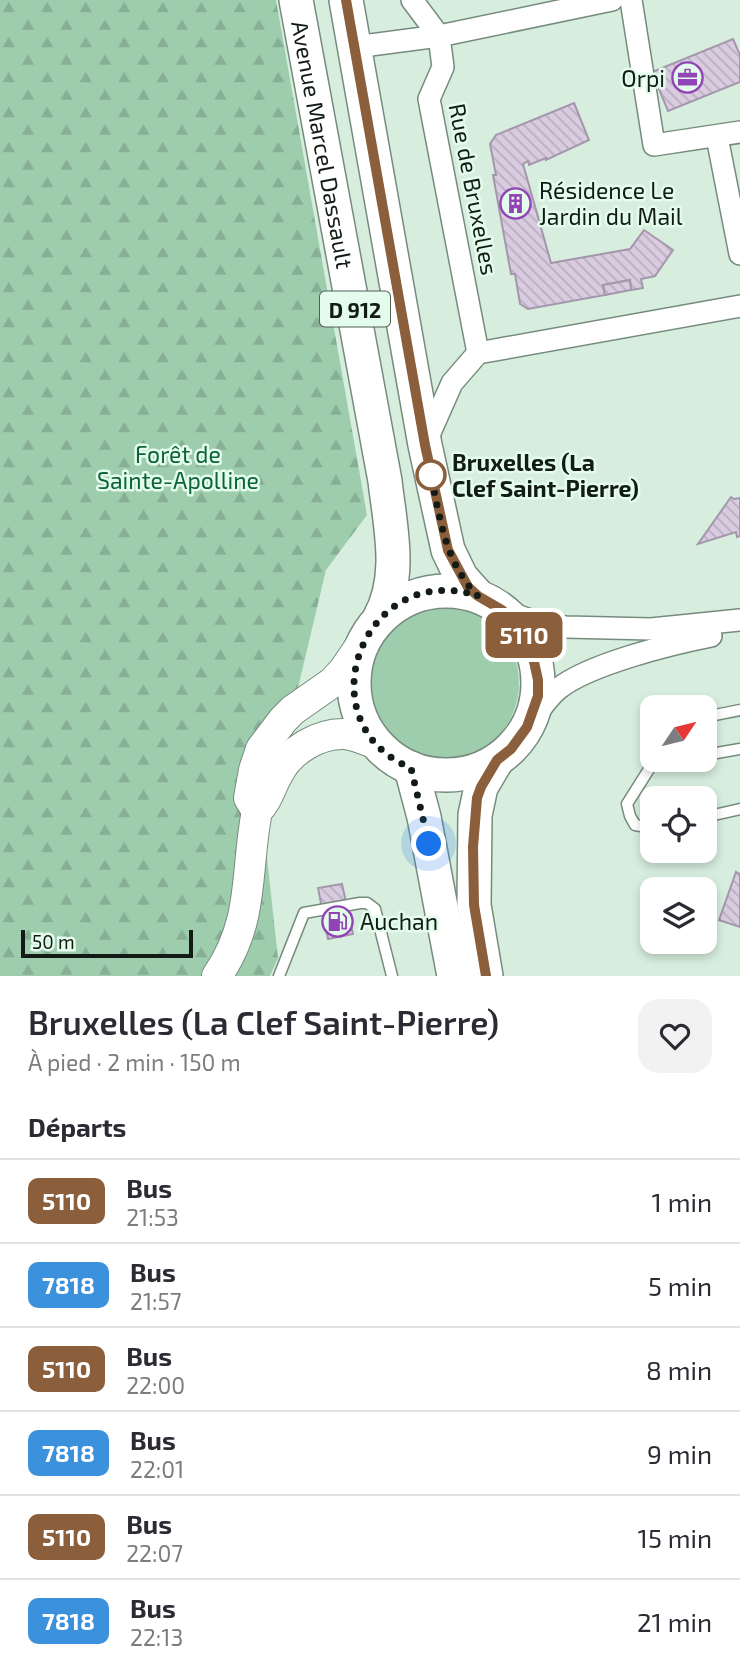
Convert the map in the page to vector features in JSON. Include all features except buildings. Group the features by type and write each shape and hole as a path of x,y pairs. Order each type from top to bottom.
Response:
{"main road":[{"name":"Avenue Marcel Dassault","path":"296,0 385,481 394,558 389,596 370,632"},
{"name":"Avenue Marcel Dassault","path":"346,0 425,445 448,550 461,577 490,603"},
{"path":"452,591 490,603 524,634 536,664 538,696 527,727 511,749 477,770 454,775 432,775 398,762 376,744 361,720 354,692 354,673 370,632 399,603 425,593 452,591"},
{"path":"486,976 474,905 475,815 481,787 497,760"},
{"path":"411,768 424,817 454,976"}],"street":[{"path":"412,0 439,36"},
{"path":"355,47 439,36 612,0"},
{"path":"631,0 654,145 740,132"},
{"name":"Rue de Bruxelles","path":"439,36 443,67 429,99 478,353"},
{"path":"717,137 740,254"},
{"path":"425,445 452,383 478,353 740,306"},
{"path":"490,603 533,621 566,627 651,629 740,620"},
{"path":"527,727 552,695 576,677 678,642 740,631"},
{"path":"217,976 238,936 246,912 257,811 249,798 261,749 288,715 344,670 370,632"},
{"path":"257,811 266,802 285,762 307,745 328,736 345,734 376,744"}],"lane":[{"path":"718,714 740,710"},
{"path":"718,753 740,749"},
{"path":"640,826 635,825 630,817 627,804 648,772"},
{"path":"717,814 740,809"},
{"path":"279,976 304,913 360,903 367,903 375,909 392,976"}],"green space":[{"name":"Forêt de Sainte-Apolline","path":"0,0 276,0 367,515 326,570 264,831 278,958 270,976 0,976"},
{"path":"441,605 471,611 496,628 513,653 519,683 513,713 496,738 471,755 441,761 411,755 386,738 369,713 363,683 369,653 386,628 411,611"}],"bus line":[{"name":"5110","path":"346,0 425,445 448,550 468,587 514,621 524,634 536,664 538,696 534,712 523,735 497,760 477,798 473,847 474,905 486,976"}],"place":[{"name":"Orpi","path":"688,78"},
{"name":"Résidence Le Jardin du Mail","path":"516,203"},
{"name":"Bruxelles (La Clef Saint-Pierre)","path":"431,475"},
{"name":"Auchan","path":"337,921"}],"route":[{"path":"429,844 411,768 386,754 370,737 358,711 354,673 366,636 377,621 399,603 433,591 478,596 461,577 448,550 430,471 431,475"}]}
